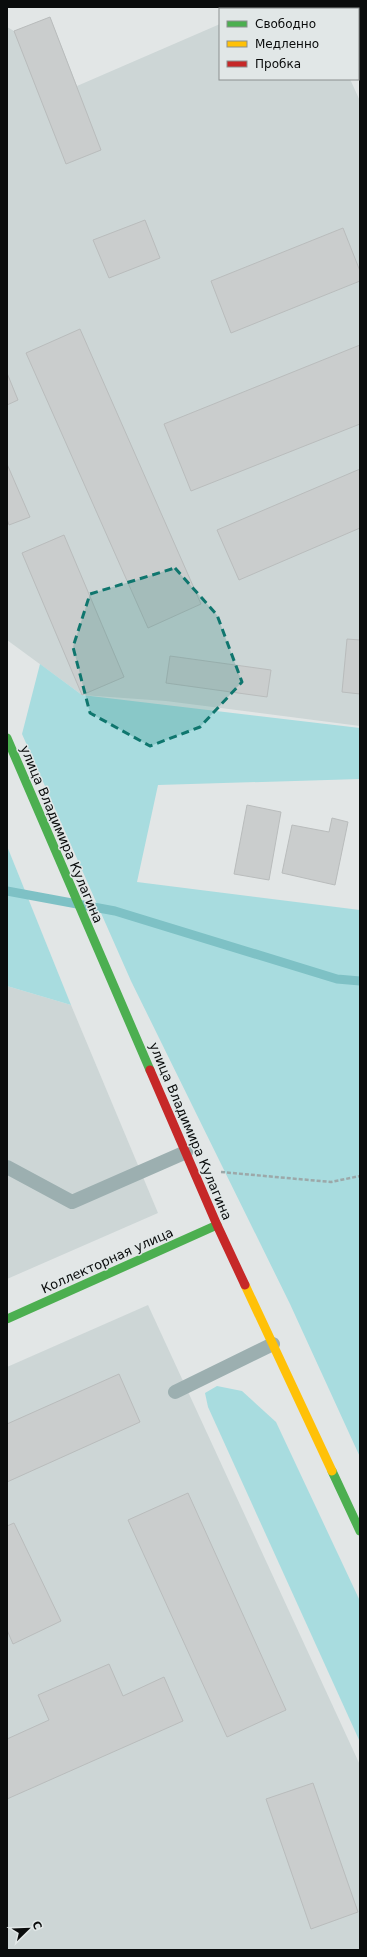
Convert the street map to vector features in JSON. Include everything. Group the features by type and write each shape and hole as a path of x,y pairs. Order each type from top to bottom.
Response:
{"street":[{"name":"улица Владимира Кулагина","path":"7,738 217,1225 360,1530"},
{"name":"Коллекторная улица","path":"7,1319 217,1225"}],"lane":[{"path":"7,1168 72,1202 186,1152"},
{"path":"175,1392 273,1344"}],"path":[{"path":"193,1169 331,1182 360,1176"}],"highlighted area":[{"path":"175,568 217,615 242,682 200,727 150,746 90,713 73,647 90,594"}],"shaded area":[{"path":"318,7 318,8 257,8"},
{"path":"360,7 360,43 359,8 346,8"},
{"path":"50,17 77,86 219,24 219,80 350,80 360,101 360,726 166,701 82,695 7,640 7,27 14,31"},
{"path":"40,664 82,695 360,728 360,779 158,785 137,882 360,910 360,1457 290,1304 131,981 22,734"},
{"path":"7,846 71,1005 7,986"},
{"path":"7,986 71,1005 158,1213 7,1279"},
{"path":"148,1305 360,1765 360,1950 7,1950 7,1367"},
{"path":"217,1386 242,1391 276,1422 360,1601 360,1742 208,1407 205,1393"}],"building":[{"path":"50,17 101,150 66,164 14,31"},
{"path":"145,220 160,258 109,278 93,240"},
{"path":"343,228 360,271 360,281 231,333 211,281"},
{"path":"80,329 201,604 148,628 26,353"},
{"path":"360,345 360,424 191,491 164,424"},
{"path":"7,373 18,400 7,405"},
{"path":"7,464 30,517 9,525 7,519"},
{"path":"360,469 360,528 239,580 217,530"},
{"path":"64,535 124,677 82,695 22,553"},
{"path":"347,639 360,640 360,694 342,692"},
{"path":"170,656 271,670 267,697 166,683"},
{"path":"247,805 281,812 269,880 234,874"},
{"path":"332,818 348,822 335,885 282,873 292,825 329,832"},
{"path":"119,1374 140,1422 7,1482 7,1424"},
{"path":"188,1493 286,1710 227,1737 128,1520"},
{"path":"14,1523 61,1621 13,1644 7,1630 7,1526"},
{"path":"109,1664 123,1696 164,1677 183,1721 7,1799 7,1739 49,1720 38,1695"},
{"path":"313,1783 358,1912 311,1929 266,1799"}],"waterway":[{"path":"7,891 115,911 337,979 360,981"}],"traffic: fast":[{"path":"7,738 150,1070"},
{"path":"7,1319 217,1225"},
{"path":"332,1471 360,1531"}],"traffic: slow":[{"path":"245,1285 332,1471"}],"traffic: jam":[{"path":"150,1070 217,1225 245,1285"}]}
